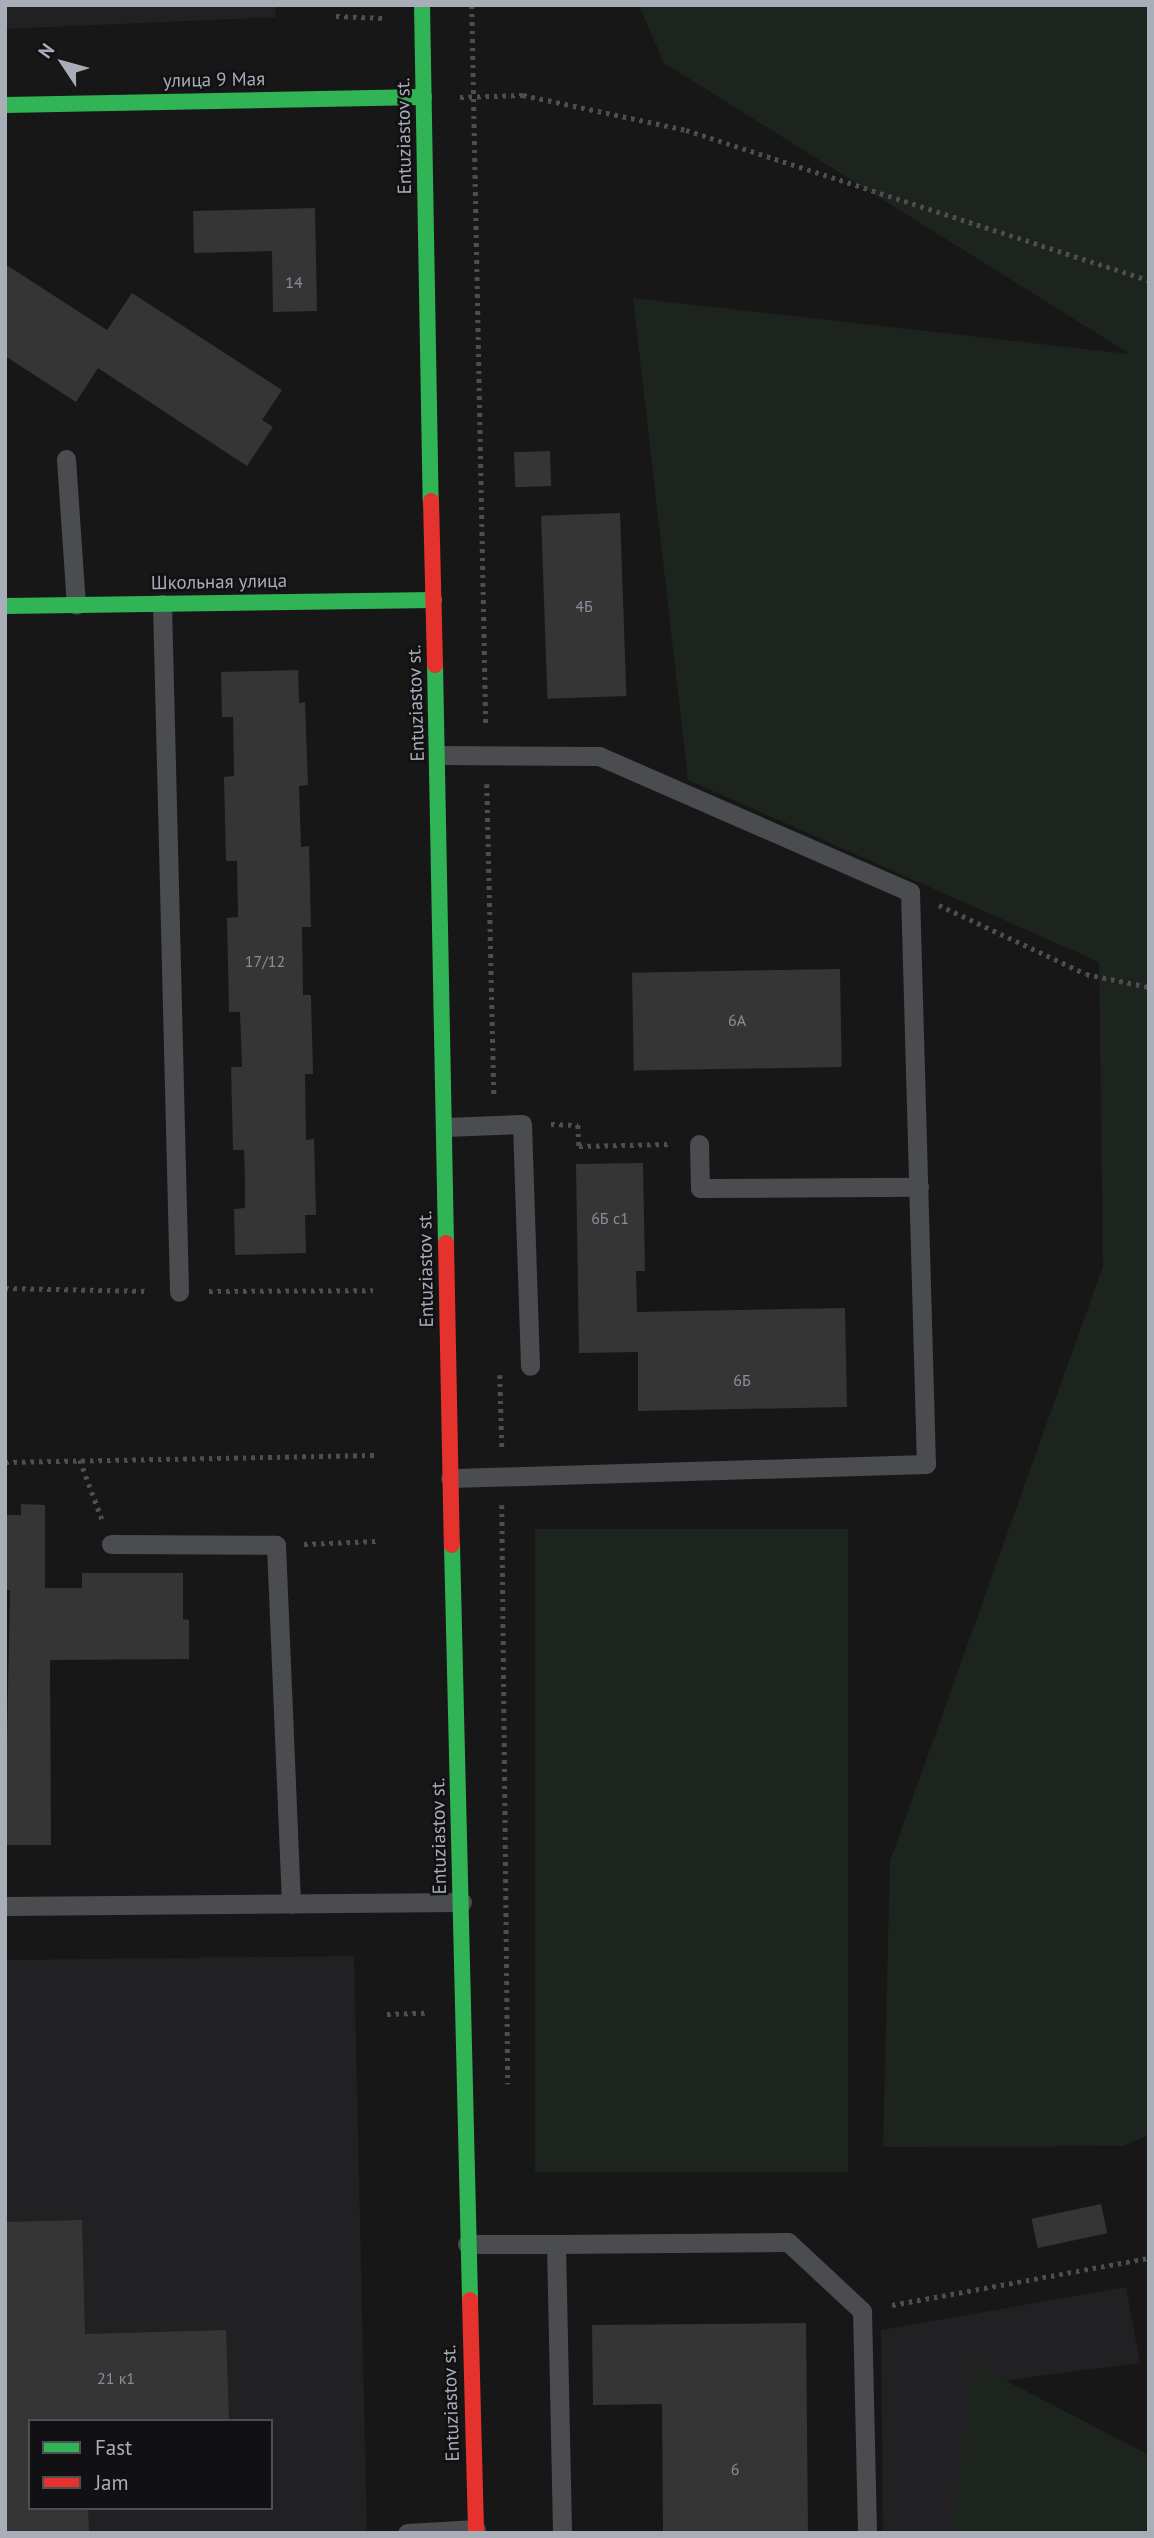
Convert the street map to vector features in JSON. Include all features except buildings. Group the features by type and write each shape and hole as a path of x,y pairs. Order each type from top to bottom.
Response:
{"street":[{"name":"Entuziastov st.","path":"422,5 439,755 450,1478 476,2531"},
{"name":"улица 9 Мая","path":"5,105 424,97"},
{"name":"Школьная улица","path":"5,606 434,600"}],"lane":[{"path":"66,459 76,605"},
{"path":"162,604 179,1292"},
{"path":"439,755 599,756 910,892 926,1464 450,1478"},
{"path":"445,1127 522,1124 530,1366"},
{"path":"699,1144 700,1188 919,1187"},
{"path":"111,1544 276,1545 291,1904"},
{"path":"5,1906 462,1902"},
{"path":"467,2244 788,2242 862,2311 867,2533"},
{"path":"556,2244 562,2533"},
{"path":"407,2533 476,2531"}],"path":[{"path":"424,97 523,95 686,130 1149,280"},
{"path":"910,892 1086,974 1149,987"},
{"path":"522,1124 578,1125 579,1146 699,1144"},
{"path":"5,1462 375,1455"},
{"path":"80,1460 111,1544"},
{"path":"502,1477 508,2093"},
{"path":"276,1545 377,1541"},
{"path":"862,2311 1149,2258"}],"shaded area":[{"path":"5,5 275,5 276,17 5,29"},
{"path":"639,5 1149,5 1149,2135 1123,2146 883,2147 890,1861 1103,1266 1099,962 688,780 633,298 1130,354 664,63"},
{"path":"535,1529 848,1529 848,2172 535,2172"},
{"path":"354,1956 367,2533 5,2533 5,1960"},
{"path":"1126,2287 1140,2363 985,2383 984,2533 883,2533 881,2330"},
{"path":"974,2364 1149,2455 1149,2533 952,2533"}],"traffic: fast":[{"path":"422,5 431,501"},
{"path":"5,105 424,97"},
{"path":"5,606 434,600"},
{"path":"435,665 446,1243"},
{"path":"452,1545 470,2300"}],"traffic: jam":[{"path":"431,501 435,665"},
{"path":"446,1243 452,1545"},
{"path":"470,2300 476,2533"}]}
